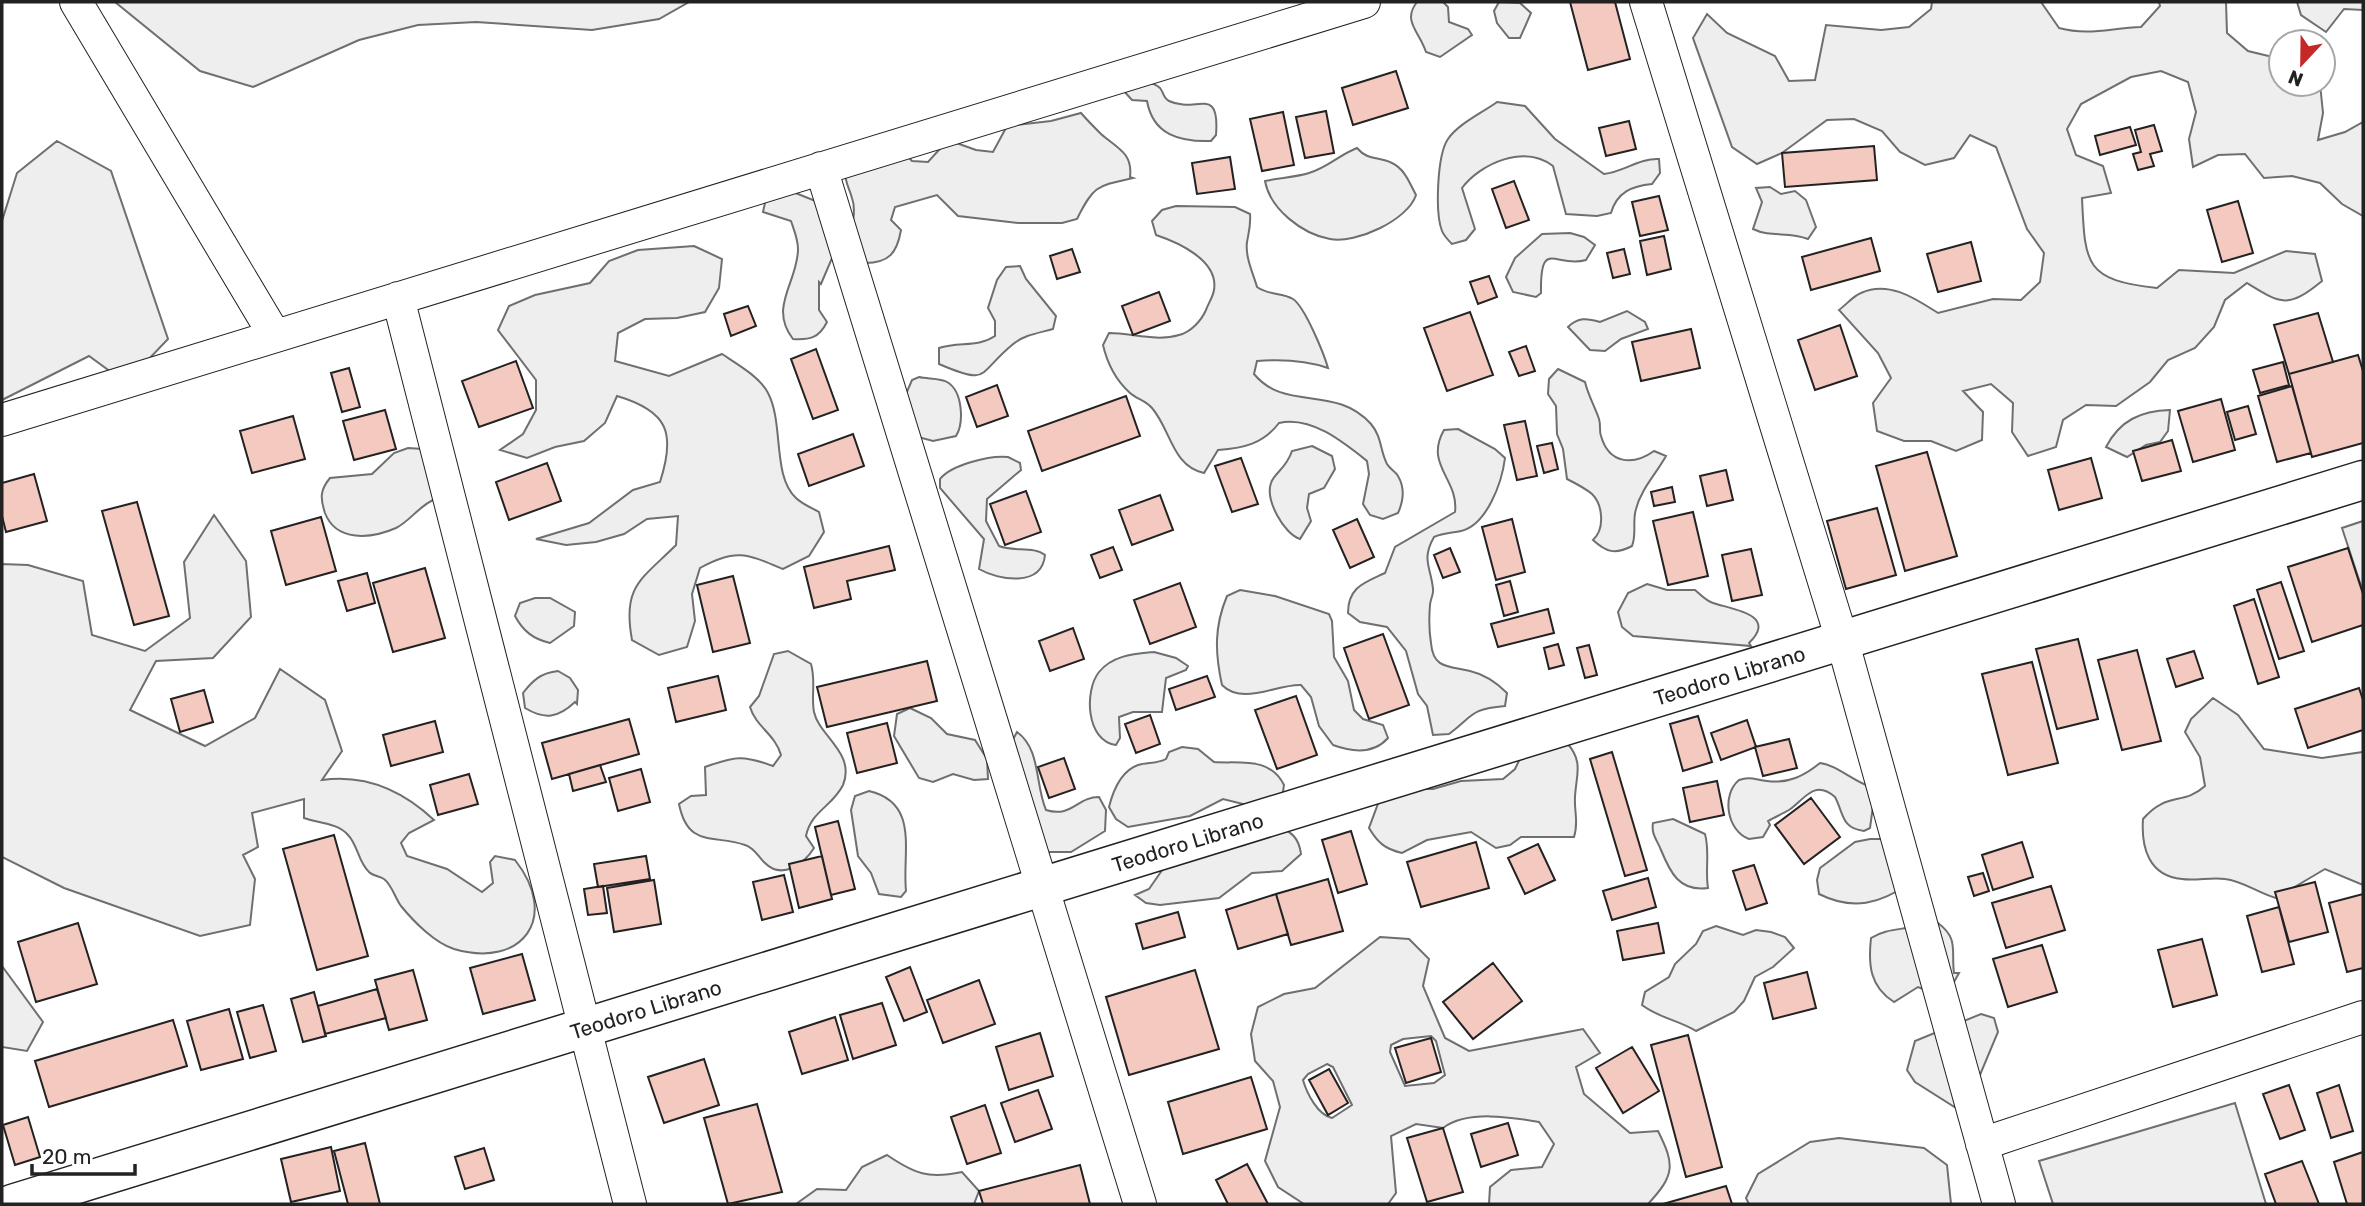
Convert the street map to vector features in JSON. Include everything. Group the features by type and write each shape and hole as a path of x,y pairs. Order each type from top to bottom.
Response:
{"main road":[{"name":"Teodoro Librano","path":"12,1204 1843,643 2363,480"}],"street":[{"path":"76,2 275,336"},
{"path":"2,420 1364,2"},
{"path":"1646,2 1843,643 1999,1204"},
{"path":"821,169 1140,1204"},
{"path":"398,298 583,1029 631,1204"},
{"path":"1982,1144 2363,1017"}],"shaded area":[{"path":"115,2 689,2 659,19 592,30 476,22 418,25 359,40 253,87 200,71"},
{"path":"1417,2 1443,2 1448,7 1449,22 1468,29 1472,35 1440,57 1426,52 1411,21"},
{"path":"1499,2 1520,3 1531,13 1520,38 1509,38 1497,23 1494,11"},
{"path":"1932,2 2041,2 2059,28 2090,31 2141,27 2160,6 2159,2 2226,2 2227,33 2248,51 2267,56 2267,98 2321,98 2323,113 2318,140 2345,132 2363,122 2363,216 2342,204 2320,183 2292,176 2264,178 2245,154 2218,155 2193,167 2189,139 2196,112 2188,82 2161,71 2131,77 2081,104 2067,129 2076,155 2103,166 2111,193 2082,198 2088,254 2102,274 2133,285 2157,288 2179,270 2234,273 2286,251 2315,254 2322,281 2301,296 2284,300 2268,295 2247,283 2225,300 2214,327 2195,348 2168,360 2150,382 2116,406 2086,405 2063,420 2056,447 2028,456 2012,432 2013,403 1991,384 1963,391 1983,412 1982,440 1956,451 1931,441 1904,441 1877,431 1873,403 1891,378 1878,353 1839,310 1858,294 1882,289 1902,293 1938,313 1993,299 2021,300 2040,282 2044,253 2027,229 1996,147 1970,135 1954,158 1925,165 1900,152 1882,131 1854,119 1827,120 1782,153 1757,164 1732,147 1693,38 1707,14 1727,33 1775,56 1789,81 1815,80 1826,25 1881,30 1909,27 1931,9"},
{"path":"2297,2 2363,2 2363,10 2344,9 2329,28 2320,28 2301,15"},
{"path":"1139,79 1158,86 1169,101 1188,105 1210,105 1216,119 1216,135 1211,141 1189,140 1162,129 1150,113 1147,101 1132,100 1122,89"},
{"path":"1497,102 1525,106 1555,139 1604,174 1652,159 1659,159 1660,173 1652,184 1638,186 1621,195 1611,213 1597,216 1566,214 1553,166 1530,157 1504,159 1480,171 1462,188 1475,229 1466,240 1452,244 1442,231 1438,211 1439,170 1444,147 1458,128"},
{"path":"1081,113 1123,152 1129,162 1130,177 1133,178 1098,189 1088,199 1077,219 1062,223 1019,223 958,216 937,195 895,207 891,220 901,230 894,251 886,259 865,263 849,243 854,209 845,171 902,150 912,161 928,162 948,140 976,150 993,152 1007,126 1051,121"},
{"path":"57,141 111,171 168,339 126,383 89,356 2,400 2,221 17,173"},
{"path":"1357,148 1369,157 1397,166 1407,177 1416,195 1403,213 1392,221 1367,234 1341,240 1330,239 1298,226 1273,201 1265,181 1315,171"},
{"path":"1770,187 1781,194 1795,191 1806,200 1816,227 1808,239 1753,229 1762,202 1756,188"},
{"path":"793,192 823,204 838,244 821,284 819,282 819,310 827,322 817,335 804,339 793,339 783,316 786,294 797,261 795,231 791,221 763,212 766,198"},
{"path":"1176,206 1235,207 1250,214 1247,253 1257,287 1289,297 1298,304 1314,331 1328,368 1293,361 1257,361 1254,374 1266,385 1280,392 1342,405 1357,412 1371,424 1387,464 1402,485 1402,500 1398,513 1383,519 1370,515 1363,504 1369,474 1367,461 1326,432 1303,423 1279,423 1266,436 1252,444 1218,450 1204,473 1193,469 1178,455 1152,408 1120,382 1103,345 1109,333 1162,338 1183,334 1201,318 1213,293 1214,279 1203,261 1175,242 1156,235 1152,221 1162,210"},
{"path":"1570,233 1584,237 1595,245 1586,260 1547,260 1541,276 1541,293 1536,297 1513,292 1506,277 1515,258 1542,234"},
{"path":"694,246 722,259 719,288 705,312 677,318 645,319 618,333 615,361 669,376 722,354 754,376 768,393 773,405 784,477 798,500 819,512 824,532 809,556 783,569 742,555 723,558 700,568 692,594 695,621 687,647 659,655 632,640 630,607 637,585 676,545 678,516 647,519 624,534 596,542 566,545 536,539 589,523 633,490 660,482 667,450 664,426 647,409 617,396 605,423 584,441 555,447 527,458 500,450 523,434 536,410 536,380 498,330 509,306 535,295 590,283 609,261 638,250"},
{"path":"1020,266 1026,279 1056,316 1053,329 1016,342 982,374 967,374 939,364 939,348 981,342 995,336 995,321 988,308 997,280 1006,267"},
{"path":"1627,311 1645,322 1648,329 1621,339 1605,351 1590,350 1568,327 1579,320 1600,322"},
{"path":"1558,369 1585,382 1599,419 1601,436 1616,457 1623,460 1638,459 1654,451 1666,456 1638,502 1632,546 1621,551 1611,551 1593,540 1601,524 1596,499 1567,479 1563,449 1557,434 1556,406 1548,394 1549,379"},
{"path":"919,377 944,381 956,392 961,416 956,436 933,441 918,437 906,394 912,380"},
{"path":"2170,410 2168,431 2160,442 2146,445 2127,457 2106,447 2118,430 2132,419 2150,412"},
{"path":"1458,429 1495,449 1505,458 1501,479 1486,512 1470,527 1434,537 1430,545 1427,558 1433,591 1429,619 1432,651 1443,665 1480,674 1507,693 1505,706 1478,711 1449,734 1433,735 1427,706 1418,694 1406,651 1387,627 1360,622 1348,613 1354,592 1364,583 1385,573 1395,547 1455,512 1455,500 1438,453 1444,430"},
{"path":"1312,446 1332,456 1335,469 1324,488 1309,494 1307,508 1311,521 1300,539 1288,531 1277,516 1270,490 1273,479 1292,451"},
{"path":"408,448 423,449 435,499 401,525 386,532 355,536 337,529 325,513 322,498 324,486 330,478 372,474 394,453"},
{"path":"1008,457 1020,463 1021,470 987,499 986,521 999,546 1045,555 1042,566 1036,573 1018,579 997,576 979,569 984,539 940,488 940,479 953,469 981,459"},
{"path":"214,515 246,561 251,617 213,658 156,661 130,710 205,746 255,718 280,669 325,700 342,751 322,780 353,780 382,787 409,801 434,820 409,833 401,843 407,856 447,869 482,892 493,883 490,862 495,856 515,860 528,881 534,901 534,918 527,933 515,945 499,952 478,953 454,949 440,942 406,912 387,882 365,868 351,839 344,831 304,818 304,799 252,813 258,847 243,855 255,879 250,925 200,936 64,888 2,857 2,564 28,565 83,581 92,635 145,651 190,618 184,562"},
{"path":"2363,521 2363,592 2342,528"},
{"path":"1647,584 1667,590 1695,590 1710,602 1749,614 1758,625 1757,633 1749,643 1751,646 1633,636 1622,627 1618,612 1628,593"},
{"path":"1240,590 1275,596 1329,614 1332,621 1334,657 1348,681 1354,710 1363,719 1383,725 1388,738 1369,750 1333,745 1319,726 1311,697 1301,685 1240,694 1222,685 1217,651 1220,618 1227,596"},
{"path":"535,598 550,598 575,612 574,626 550,643 529,634 515,616 520,603"},
{"path":"788,651 811,664 814,712 822,729 841,754 846,774 839,792 812,820 806,836 814,848 799,864 778,870 765,863 748,846 696,834 683,818 679,804 691,796 706,795 705,767 739,758 773,766 781,755 750,707 759,696 774,654"},
{"path":"1154,652 1176,658 1188,666 1186,670 1166,678 1162,712 1133,712 1119,717 1120,738 1116,745 1106,741 1093,725 1090,702 1094,680 1105,666 1117,659"},
{"path":"558,671 570,678 578,690 577,704 575,702 551,716 525,708 523,693 527,688 542,675"},
{"path":"2213,698 2238,715 2264,749 2322,758 2363,752 2363,885 2325,869 2276,898 2232,880 2171,877 2149,859 2144,840 2143,819 2160,805 2189,796 2205,786 2200,757 2185,732 2191,719"},
{"path":"910,708 931,718 947,734 975,740 987,759 988,779 974,780 953,774 933,782 919,778 894,736 897,714"},
{"path":"1017,732 1025,739 1034,758 1046,810 1062,811 1085,800 1099,797 1106,810 1105,831 1071,852 1048,852 1010,745"},
{"path":"1567,743 1576,756 1578,769 1574,837 1521,837 1510,845 1496,848 1471,832 1427,840 1402,853 1383,845 1369,828 1379,801 1404,789 1433,789 1461,781 1503,779 1515,769 1527,744"},
{"path":"1182,747 1198,749 1214,762 1253,763 1271,769 1284,785 1282,798 1251,806 1223,799 1190,816 1128,827 1116,819 1109,807 1122,777 1138,765 1163,761 1169,752"},
{"path":"1820,763 1832,766 1866,785 1873,806 1870,828 1864,831 1851,827 1844,819 1835,797 1828,792 1815,790 1789,810 1768,821 1770,825 1763,837 1749,839 1736,829 1731,821 1728,803 1733,787 1739,780 1789,780 1808,772"},
{"path":"869,791 885,797 896,806 902,818 906,845 906,891 901,897 879,894 871,873 858,856 851,810 855,796"},
{"path":"1673,819 1705,834 1708,888 1683,884 1668,866 1654,834 1653,823"},
{"path":"1277,826 1294,836 1301,854 1282,871 1252,873 1219,898 1160,905 1146,903 1135,895 1149,889 1165,866 1201,847 1244,845"},
{"path":"1900,839 1910,883 1888,896 1866,903 1843,902 1819,894 1817,880 1820,868 1855,842"},
{"path":"1925,923 1938,923 1949,934 1953,945 1954,973 1959,973 1945,998 1918,987 1894,1002 1880,989 1872,974 1871,938 1884,932"},
{"path":"1716,926 1743,935 1756,930 1771,932 1785,937 1794,948 1773,967 1755,977 1744,1001 1734,1012 1696,1031 1642,1005 1645,992 1669,977 1675,964 1696,944 1703,931"},
{"path":"1380,937 1409,939 1429,959 1423,986 1445,1038 1469,1051 1583,1029 1600,1053 1576,1067 1584,1094 1630,1133 1658,1131 1669,1161 1668,1177 1648,1204 1489,1204 1490,1187 1511,1170 1542,1167 1554,1144 1539,1122 1490,1116 1464,1119 1443,1128 1416,1124 1391,1136 1396,1193 1388,1204 1304,1204 1278,1187 1265,1161 1280,1107 1273,1081 1255,1061 1251,1034 1258,1007 1284,994 1315,988","holes":["1431,1036 1436,1041 1445,1075 1434,1083 1405,1086 1390,1052 1391,1045 1403,1039","1327,1064 1333,1067 1352,1105 1332,1118 1318,1108 1303,1080 1308,1074"]},
{"path":"2,966 43,1022 27,1051 2,1047"},
{"path":"1981,1014 1994,1018 1998,1032 1964,1113 1915,1082 1907,1070 1915,1041"},
{"path":"2235,1103 2266,1204 2053,1204 2039,1161"},
{"path":"1839,1138 1924,1148 1947,1165 1951,1204 1749,1204 1746,1198 1758,1174 1810,1142"},
{"path":"887,1155 922,1173 940,1175 962,1172 979,1191 974,1204 796,1204 817,1189 846,1190 862,1167"}],"building":[{"path":"1570,2 1615,2 1630,59 1588,70"},
{"path":"1396,71 1408,108 1353,125 1342,88"},
{"path":"1326,111 1334,153 1305,158 1296,117"},
{"path":"1283,112 1294,165 1262,171 1250,119"},
{"path":"1629,121 1636,149 1606,156 1599,128"},
{"path":"2154,125 2162,151 2150,154 2154,166 2138,170 2133,154 2141,152 2135,130"},
{"path":"2130,127 2136,145 2100,155 2095,136"},
{"path":"1874,146 1877,180 1785,187 1782,153"},
{"path":"1230,157 1235,189 1197,194 1192,163"},
{"path":"1514,181 1529,220 1506,228 1492,189"},
{"path":"1659,196 1668,230 1640,236 1632,202"},
{"path":"2238,201 2253,253 2222,262 2207,210"},
{"path":"1664,236 1671,269 1647,275 1640,241"},
{"path":"1871,238 1880,271 1811,290 1802,257"},
{"path":"1971,242 1981,281 1938,292 1927,254"},
{"path":"1072,249 1080,272 1057,279 1050,256"},
{"path":"1624,249 1630,274 1613,278 1607,253"},
{"path":"1489,276 1497,297 1478,304 1470,282"},
{"path":"1159,292 1170,321 1133,335 1122,306"},
{"path":"748,306 756,326 731,336 724,314"},
{"path":"1470,312 1493,375 1447,391 1424,328"},
{"path":"2318,313 2333,362 2289,374 2274,325"},
{"path":"1840,325 1857,376 1815,390 1798,340"},
{"path":"1691,329 1700,368 1641,381 1632,342"},
{"path":"1526,346 1535,371 1519,376 1509,352"},
{"path":"816,349 838,410 813,419 791,359"},
{"path":"2358,355 2363,371 2363,443 2312,457 2289,374"},
{"path":"516,361 533,408 479,427 462,381"},
{"path":"2283,362 2289,385 2260,393 2253,370"},
{"path":"349,368 360,407 342,412 331,373"},
{"path":"997,385 1008,416 977,427 966,397"},
{"path":"2292,386 2311,453 2277,462 2258,396"},
{"path":"1126,396 1140,436 1042,471 1028,431"},
{"path":"2221,399 2235,450 2193,462 2178,411"},
{"path":"2248,406 2256,434 2235,440 2227,412"},
{"path":"385,410 396,449 354,460 343,421"},
{"path":"293,416 305,459 252,473 240,431"},
{"path":"1525,421 1537,476 1517,480 1504,425"},
{"path":"853,434 864,466 809,486 798,454"},
{"path":"2172,440 2181,471 2142,481 2133,451"},
{"path":"1552,443 1558,469 1544,473 1537,446"},
{"path":"1927,452 1957,556 1905,571 1876,466"},
{"path":"1241,458 1258,504 1232,512 1215,466"},
{"path":"2091,458 2102,498 2059,510 2048,470"},
{"path":"547,463 561,501 509,520 496,482"},
{"path":"1726,470 1733,500 1707,506 1700,476"},
{"path":"34,474 47,521 6,532 2,516 2,483"},
{"path":"1672,487 1675,502 1654,506 1651,492"},
{"path":"1026,491 1041,532 1005,545 990,504"},
{"path":"1160,495 1173,530 1132,545 1119,510"},
{"path":"137,502 169,616 134,625 102,511"},
{"path":"1877,508 1896,575 1846,589 1827,521"},
{"path":"1693,512 1708,576 1668,585 1653,521"},
{"path":"321,517 336,571 286,585 271,531"},
{"path":"1357,519 1374,557 1350,568 1333,530"},
{"path":"1512,519 1525,572 1496,580 1482,527"},
{"path":"889,546 895,570 847,581 851,599 814,608 804,567"},
{"path":"1113,547 1122,570 1100,578 1091,555"},
{"path":"1450,548 1460,572 1443,578 1434,555"},
{"path":"2348,548 2363,594 2363,625 2312,642 2288,567"},
{"path":"1751,549 1762,595 1732,601 1722,555"},
{"path":"425,568 445,638 393,652 373,583"},
{"path":"367,573 375,603 347,611 338,581"},
{"path":"733,576 750,643 713,652 697,585"},
{"path":"1510,581 1518,612 1504,616 1496,585"},
{"path":"2281,582 2304,651 2279,659 2257,590"},
{"path":"1180,583 1196,627 1150,644 1134,600"},
{"path":"2254,599 2279,677 2258,684 2234,606"},
{"path":"1548,609 1554,633 1498,647 1491,624"},
{"path":"1073,628 1084,659 1050,671 1039,641"},
{"path":"1383,634 1409,705 1369,719 1344,648"},
{"path":"2078,639 2098,719 2057,729 2036,649"},
{"path":"1558,644 1564,665 1549,669 1544,648"},
{"path":"1589,645 1597,675 1585,678 1577,648"},
{"path":"2137,650 2161,741 2122,750 2098,660"},
{"path":"2194,651 2203,678 2176,687 2167,659"},
{"path":"927,661 937,701 827,727 817,687"},
{"path":"2032,662 2058,763 2008,775 1982,674"},
{"path":"718,676 726,710 676,722 668,688"},
{"path":"1207,676 1215,697 1176,710 1169,689"},
{"path":"2359,688 2363,700 2363,730 2308,748 2295,709"},
{"path":"204,690 213,722 180,732 171,699"},
{"path":"1296,696 1317,755 1277,769 1255,710"},
{"path":"1150,715 1160,744 1136,753 1125,724"},
{"path":"1698,716 1712,762 1683,771 1670,724"},
{"path":"629,719 639,754 552,779 542,743"},
{"path":"1747,720 1756,747 1721,760 1711,733"},
{"path":"435,721 443,752 391,766 383,735"},
{"path":"887,723 897,763 857,773 847,733"},
{"path":"1789,739 1797,768 1763,776 1755,747"},
{"path":"1612,752 1647,870 1625,876 1590,759"},
{"path":"1064,758 1075,789 1049,798 1038,767"},
{"path":"600,765 606,782 573,791 569,774"},
{"path":"641,769 650,802 618,811 609,778"},
{"path":"469,774 478,804 438,815 430,785"},
{"path":"1717,781 1724,815 1690,822 1683,788"},
{"path":"1811,798 1840,837 1804,864 1775,825"},
{"path":"838,821 855,889 831,895 815,827"},
{"path":"1351,831 1367,884 1338,893 1322,840"},
{"path":"334,835 368,956 317,970 283,849"},
{"path":"1476,842 1489,888 1421,907 1407,862"},
{"path":"2022,842 2033,877 1993,890 1982,855"},
{"path":"1538,844 1555,880 1525,894 1508,858"},
{"path":"646,856 650,879 598,887 594,864"},
{"path":"822,856 832,899 799,908 789,864"},
{"path":"1754,865 1767,903 1746,910 1733,871"},
{"path":"1983,873 1989,891 1974,896 1968,877"},
{"path":"784,875 793,912 762,920 753,882"},
{"path":"1648,878 1656,907 1612,920 1603,891"},
{"path":"1328,879 1343,931 1291,945 1276,894"},
{"path":"654,880 661,924 614,932 607,888"},
{"path":"2315,882 2328,932 2289,942 2275,892"},
{"path":"603,886 607,913 588,915 584,889"},
{"path":"2051,886 2065,930 2006,948 1992,903"},
{"path":"1276,894 1288,934 1238,949 1226,910"},
{"path":"2363,894 2363,968 2347,972 2329,903"},
{"path":"2279,907 2294,964 2262,972 2247,916"},
{"path":"1178,912 1185,937 1143,949 1136,924"},
{"path":"78,923 97,984 36,1002 18,942"},
{"path":"1658,923 1664,953 1623,960 1617,931"},
{"path":"2202,939 2217,995 2173,1007 2158,950"},
{"path":"2042,945 2057,992 2008,1007 1993,959"},
{"path":"522,954 535,1000 483,1014 470,968"},
{"path":"1493,963 1522,1001 1473,1039 1443,1002"},
{"path":"910,967 927,1012 904,1021 886,977"},
{"path":"413,970 427,1020 389,1030 375,980"},
{"path":"1195,970 1219,1049 1129,1075 1106,997"},
{"path":"1807,972 1816,1008 1773,1019 1764,983"},
{"path":"979,980 995,1024 943,1043 927,1000"},
{"path":"377,989 386,1018 325,1034 318,1006"},
{"path":"314,992 326,1036 303,1042 291,999"},
{"path":"882,1003 896,1045 853,1059 840,1015"},
{"path":"263,1005 276,1051 250,1058 237,1012"},
{"path":"229,1009 243,1059 201,1070 187,1021"},
{"path":"835,1017 848,1060 802,1074 789,1032"},
{"path":"173,1020 187,1066 49,1107 35,1061"},
{"path":"1040,1033 1053,1076 1009,1090 996,1047"},
{"path":"1688,1035 1722,1167 1686,1177 1651,1045"},
{"path":"1431,1038 1441,1072 1406,1083 1395,1048"},
{"path":"1632,1047 1659,1091 1623,1113 1596,1068"},
{"path":"704,1059 719,1105 664,1123 648,1077"},
{"path":"1329,1069 1348,1103 1328,1115 1309,1080"},
{"path":"1251,1077 1267,1129 1183,1154 1168,1102"},
{"path":"2289,1085 2305,1130 2280,1139 2263,1094"},
{"path":"2339,1085 2353,1131 2331,1138 2317,1093"},
{"path":"1038,1090 1052,1129 1015,1142 1001,1103"},
{"path":"757,1104 782,1192 728,1204 704,1118"},
{"path":"985,1105 1001,1153 967,1164 951,1117"},
{"path":"28,1117 40,1157 15,1165 3,1125"},
{"path":"1508,1123 1518,1155 1481,1167 1471,1134"},
{"path":"1443,1128 1463,1192 1427,1202 1407,1138"},
{"path":"365,1143 380,1204 348,1204 334,1151"},
{"path":"331,1147 340,1191 291,1202 281,1159"},
{"path":"484,1148 494,1180 465,1189 455,1157"},
{"path":"2363,1152 2363,1204 2347,1204 2334,1162"},
{"path":"2302,1161 2319,1204 2276,1204 2265,1174"},
{"path":"1247,1164 1268,1204 1228,1204 1216,1180"},
{"path":"1080,1165 1090,1204 983,1204 979,1191"},
{"path":"1726,1186 1732,1204 1663,1204"}]}
